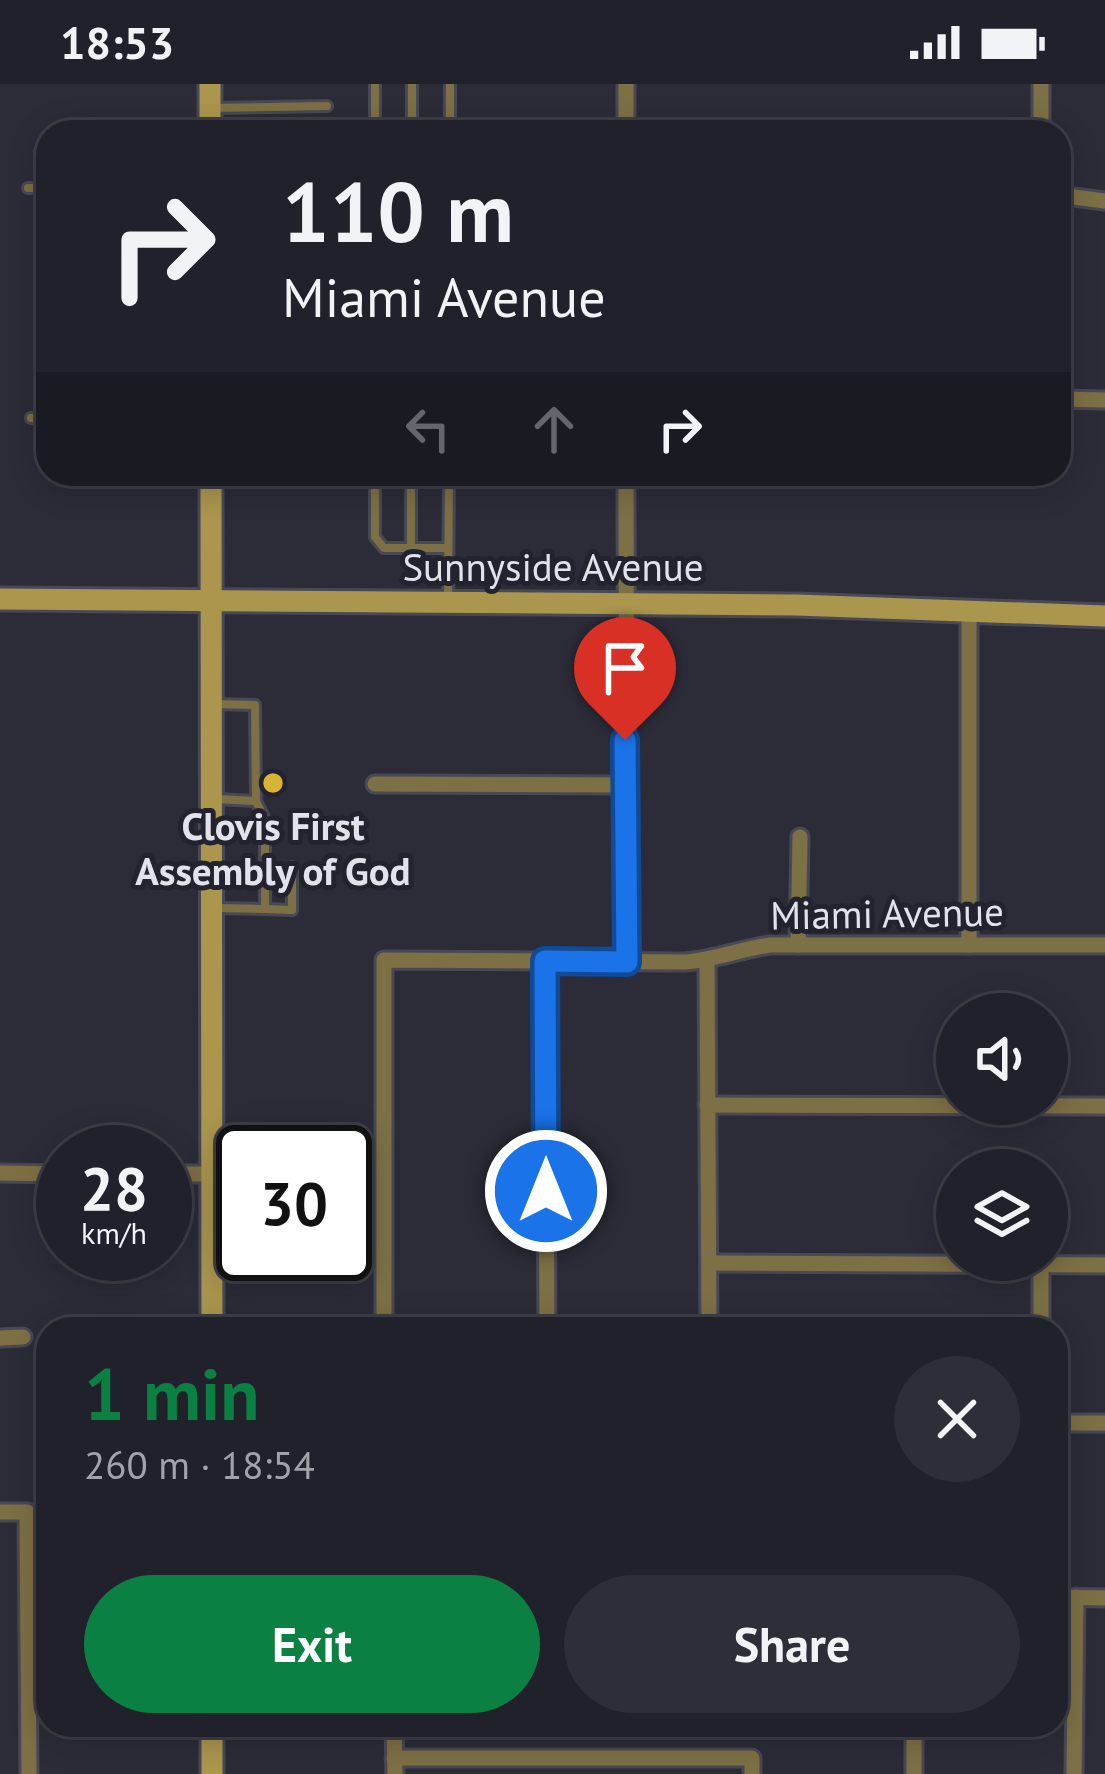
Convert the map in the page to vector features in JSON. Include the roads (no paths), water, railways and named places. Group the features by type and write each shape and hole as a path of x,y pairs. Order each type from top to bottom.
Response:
{"main road":[{"path":"210,84 210,120"},
{"path":"212,486 212,1317"},
{"name":"Sunnyside Avenue","path":"0,599 797,604 1105,616"},
{"path":"212,1737 212,1774"}],"street":[{"path":"626,84 626,120"},
{"path":"1041,84 1041,120"},
{"path":"1071,197 1105,201"},
{"path":"1071,399 1105,400"},
{"path":"626,486 627,962"},
{"path":"968,611 969,945"},
{"path":"375,784 625,785"},
{"path":"798,945 800,838"},
{"name":"Miami Avenue","path":"384,1317 384,961 707,960 746,948 798,945 1105,945"},
{"path":"707,960 709,1317"},
{"path":"545,961 547,1317"},
{"path":"707,1105 1105,1106"},
{"path":"0,1173 36,1174"},
{"path":"192,1174 212,1174"},
{"path":"709,1263 936,1264"},
{"path":"1068,1264 1105,1265"},
{"path":"1041,1281 1041,1317"},
{"path":"0,1338 23,1337"},
{"path":"1068,1423 1105,1423"},
{"path":"0,1512 27,1512 29,1774"},
{"path":"1068,1598 1105,1598"},
{"path":"1074,1774 1076,1598"},
{"path":"914,1737 914,1774"},
{"path":"394,1766 752,1766"}],"lane":[{"path":"375,84 375,120"},
{"path":"412,84 412,120"},
{"path":"450,84 450,120"},
{"path":"210,108 327,106"},
{"path":"28,188 36,188"},
{"path":"31,418 36,418"},
{"path":"375,486 375,537 384,548 448,548"},
{"path":"411,486 411,548"},
{"path":"448,603 449,486"},
{"path":"214,704 255,705 256,801 265,820 265,909"},
{"path":"213,799 256,801"},
{"path":"213,908 292,910 292,867"}],"place":[{"name":"Clovis First Assembly of God","path":"273,783"}]}
